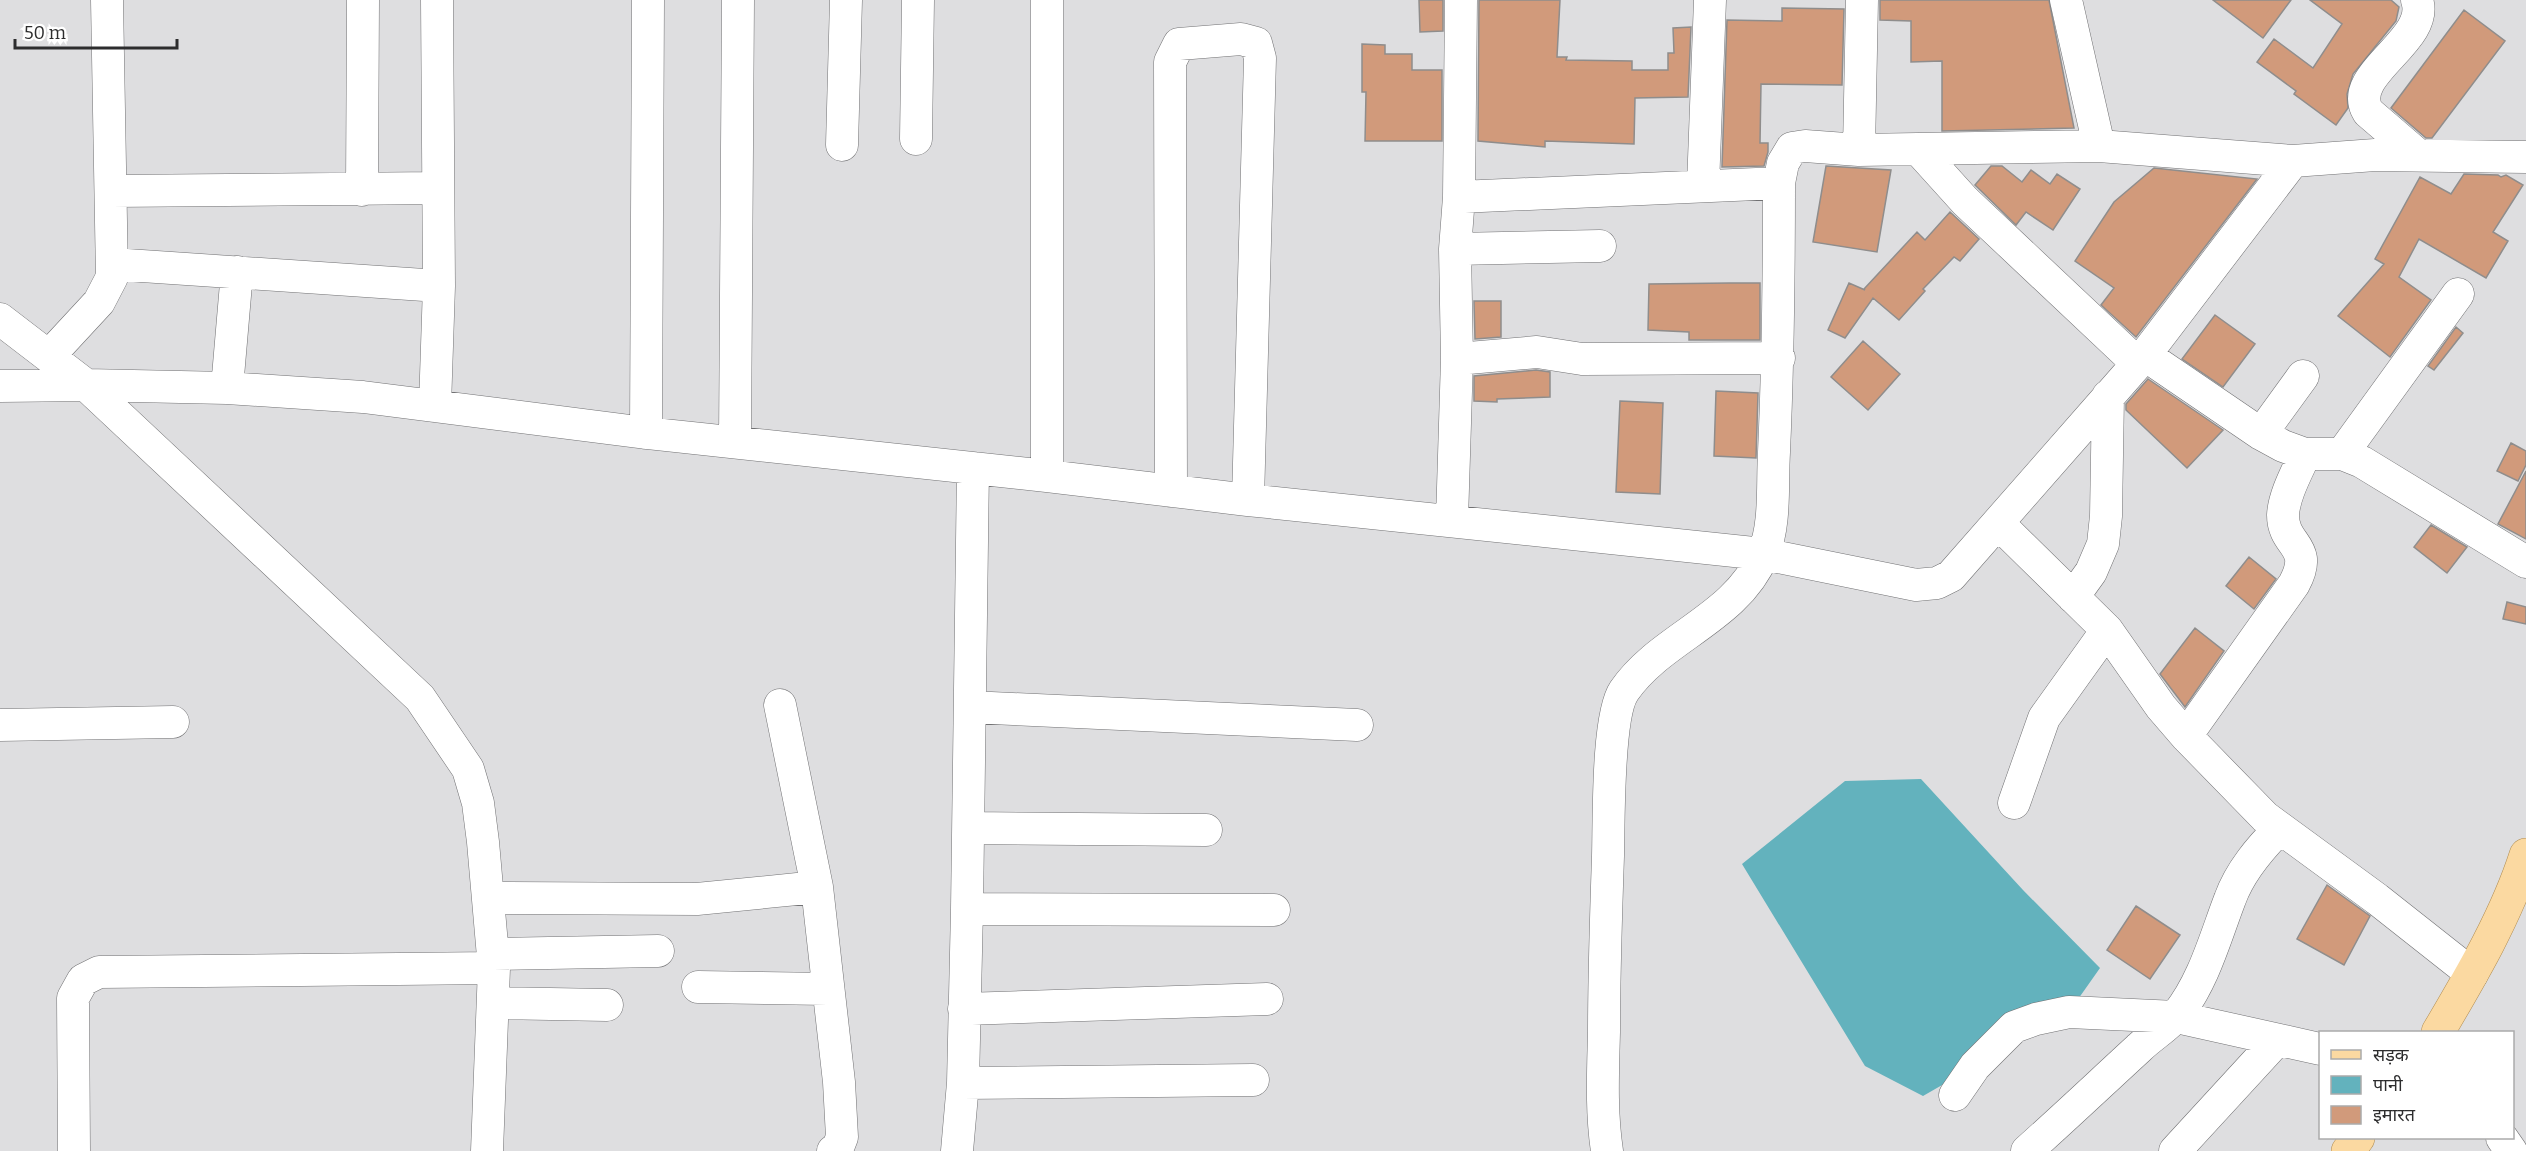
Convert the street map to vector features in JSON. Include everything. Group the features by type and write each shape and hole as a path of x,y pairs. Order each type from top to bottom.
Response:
{"main road":[{"path":"2439,1031 2518,895 2526,855"}],"street":[{"path":"49,356 99,302 112,277 107,0"},
{"path":"362,190 363,0"},
{"path":"435,406 439,286 437,0"},
{"path":"646,433 648,0"},
{"path":"735,442 738,0"},
{"path":"842,145 846,0"},
{"path":"916,139 918,0"},
{"path":"1047,0 1047,476"},
{"path":"1452,520 1457,359 1455,249 1459,197 1461,0"},
{"path":"1703,186 1710,0"},
{"path":"1859,150 1862,0"},
{"path":"2066,0 2099,146"},
{"path":"2416,0 2420,9 2417,23 2368,83 2363,96 2368,112 2418,154"},
{"path":"1171,491 1170,62 1179,44 1241,39 1256,43 1260,58 1248,500"},
{"path":"1607,1151 1602,1119 1611,756 1615,720 1622,694 1641,669 1713,617 1747,584 1763,554 1773,505 1779,358 1779,183 1783,163 1792,148 1805,146 1859,150 2099,146 2293,161 2331,156 2418,154 2526,157"},
{"path":"1918,149 1965,201 2141,358 2283,446 2305,454 2342,454 2362,462 2526,562"},
{"path":"0,386 227,387 363,397 646,433 1763,554 1916,585 1937,583 1951,576 2141,358 2293,161"},
{"path":"1459,197 1779,183"},
{"path":"112,191 438,189"},
{"path":"1455,249 1600,246"},
{"path":"112,264 439,286"},
{"path":"227,387 237,272"},
{"path":"2342,454 2458,294"},
{"path":"0,319 86,385 420,698 468,769 478,803 494,961 487,1151"},
{"path":"1457,359 1538,352 1582,359 1779,358"},
{"path":"2261,434 2303,376"},
{"path":"2073,597 2091,572 2103,544 2106,516 2108,396"},
{"path":"2186,736 2302,569 2302,558 2283,518 2284,506 2305,454"},
{"path":"957,1151 963,1083 969,828 973,468"},
{"path":"1998,523 2107,630 2161,707 2246,799 2280,828 2377,899 2472,974"},
{"path":"2014,803 2044,718 2107,630"},
{"path":"780,705 816,886 840,1082 842,1137 837,1150 833,1151"},
{"path":"970,708 1357,725"},
{"path":"0,725 173,722"},
{"path":"969,828 1206,830"},
{"path":"2027,1151 2152,1035 2176,1017 2195,988 2223,924 2230,898 2238,882 2259,849 2280,828"},
{"path":"489,898 697,899 816,886"},
{"path":"967,909 1274,910"},
{"path":"75,1151 73,998 83,980 99,972 494,961 658,951"},
{"path":"698,987 828,989"},
{"path":"964,1009 1267,999"},
{"path":"493,1003 607,1005"},
{"path":"1955,1095 1975,1066 2014,1028 2036,1019 2069,1012 2176,1017 2319,1049"},
{"path":"2175,1151 2277,1040"},
{"path":"963,1083 1253,1080"}],"water":[{"path":"1921,779 2023,890 2100,968 2069,1012 1923,1096 1865,1066 1742,864 1845,781"}],"building":[{"path":"1419,0 1443,0 1443,31 1420,32"},
{"path":"1479,0 1560,0 1557,57 1567,57 1566,60 1632,61 1632,70 1668,70 1668,53 1674,53 1673,28 1691,27 1688,97 1635,98 1634,144 1545,141 1545,147 1478,141"},
{"path":"1880,0 2049,0 2074,128 1942,131 1942,61 1911,62 1911,21 1880,20"},
{"path":"2213,0 2291,0 2263,38"},
{"path":"2310,0 2391,0 2399,7 2396,21 2353,74 2347,94 2348,108 2336,125 2294,94 2296,91 2257,62 2274,39 2313,68 2342,24"},
{"path":"1782,8 1844,9 1842,85 1761,84 1760,143 1768,143 1764,166 1722,167 1727,20 1782,21"},
{"path":"2464,10 2505,41 2432,138 2426,138 2391,108"},
{"path":"1362,44 1385,45 1385,54 1412,54 1412,70 1442,70 1442,141 1365,141 1366,92 1362,92"},
{"path":"1826,166 1891,170 1877,252 1813,242"},
{"path":"1991,166 2002,166 2022,182 2031,170 2050,184 2057,174 2080,189 2053,230 2026,212 2016,225 1975,185"},
{"path":"2154,168 2257,179 2136,337 2101,305 2114,288 2075,261 2114,202"},
{"path":"2464,174 2501,177 2506,175 2523,185 2493,232 2508,241 2486,278 2419,239 2399,277 2431,300 2390,357 2338,316 2384,264 2375,259 2420,177 2451,194"},
{"path":"1950,212 1979,239 1960,261 1954,257 1923,289 1925,291 1899,320 1873,298 1845,338 1828,330 1849,283 1865,290 1917,232 1925,240"},
{"path":"1760,283 1760,340 1689,340 1689,332 1648,330 1649,284"},
{"path":"1474,301 1501,301 1501,337 1475,339"},
{"path":"2215,315 2255,344 2223,387 2182,359"},
{"path":"2456,327 2463,333 2434,370 2428,366"},
{"path":"1863,341 1900,374 1868,410 1831,377"},
{"path":"1536,370 1550,372 1550,397 1497,399 1497,402 1474,401 1474,376"},
{"path":"2148,379 2223,430 2187,468 2126,410 2126,404"},
{"path":"1716,391 1758,393 1756,458 1714,456"},
{"path":"1620,401 1663,403 1660,494 1616,492"},
{"path":"2511,443 2526,451 2526,465 2518,481 2497,471"},
{"path":"2526,471 2526,539 2498,524"},
{"path":"2431,525 2467,547 2447,573 2414,547"},
{"path":"2249,557 2276,579 2254,609 2226,586"},
{"path":"2507,602 2526,607 2526,624 2503,619"},
{"path":"2195,628 2224,651 2185,707 2160,674"},
{"path":"2327,885 2370,916 2344,965 2297,939"},
{"path":"2136,906 2180,935 2150,979 2107,950"}]}
